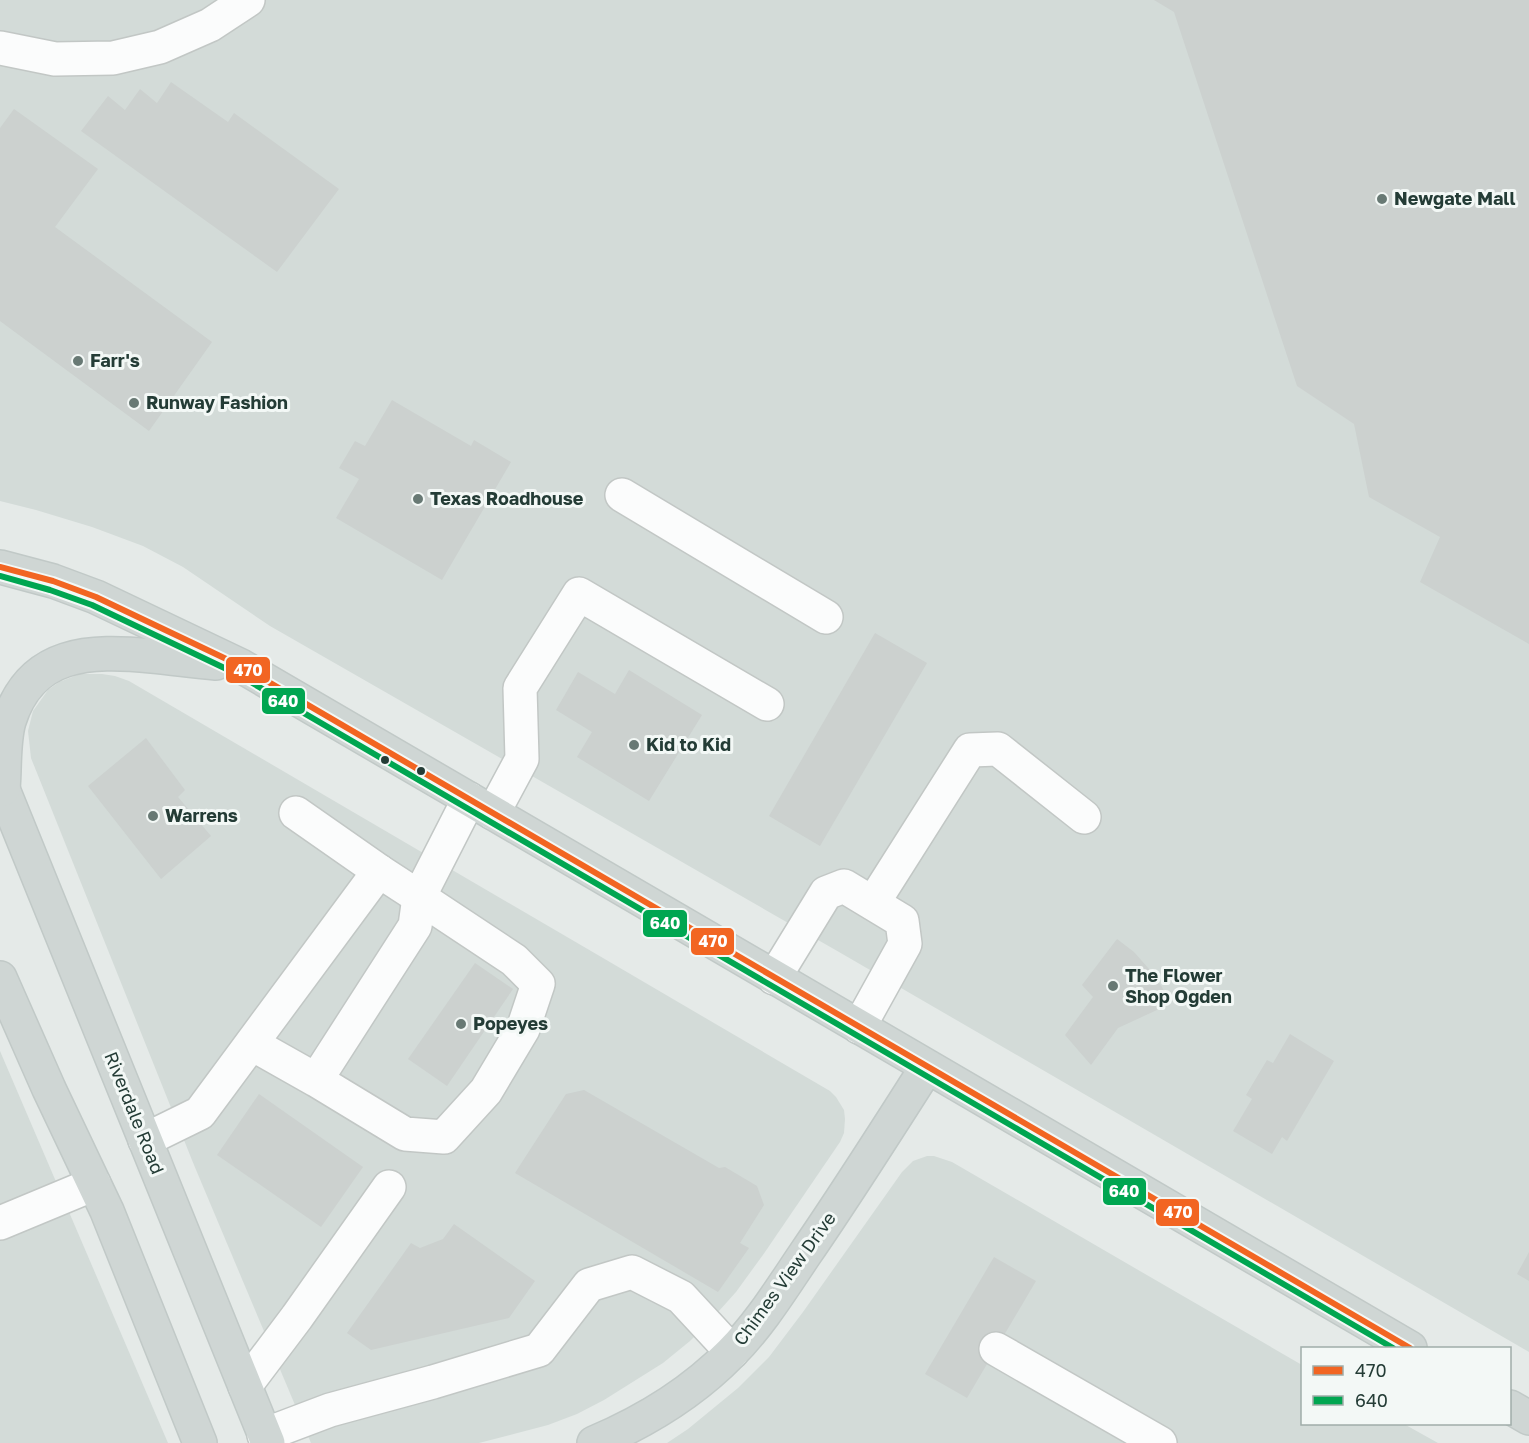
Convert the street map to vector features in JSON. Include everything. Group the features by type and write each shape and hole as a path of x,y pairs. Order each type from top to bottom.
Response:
{"main road":[{"path":"0,567 53,581 96,597 239,665 1408,1347"},
{"path":"1,786 8,724 14,706 22,691 48,667 80,655 122,653 239,665"},
{"name":"Riverdale Road","path":"1,786 266,1439"},
{"path":"0,978 107,1211 200,1443"},
{"name":"Chimes View Drive","path":"594,1443 667,1406 698,1383 756,1326 852,1185 927,1066"},
{"path":"1511,1408 1529,1418"}],"lane":[{"path":"0,48 55,59 113,58 160,47 210,25 248,0"},
{"path":"622,495 826,617"},
{"path":"316,1080 415,926 419,897 481,806 522,759 520,688 579,594 767,704"},
{"path":"873,903 970,750 999,749 1084,817"},
{"path":"252,1044 405,1134 444,1137 486,1091 523,1029 538,984 514,960 296,813"},
{"path":"145,1140 200,1113 379,871"},
{"path":"774,978 826,893 844,886 902,921 905,944 859,1027"},
{"path":"0,1223 94,1184"},
{"path":"245,1386 297,1317 389,1186"},
{"path":"266,1439 330,1410 539,1350 589,1286 632,1272 681,1297 732,1352"},
{"path":"996,1349 1160,1443"}],"shaded area":[{"path":"0,0 1529,0 1529,1352 839,952 270,626 183,567 143,546 92,527 0,501"},
{"path":"80,674 102,674 129,681 830,1091 836,1097 844,1110 845,1119 844,1133 840,1142 736,1292 690,1341 663,1363 604,1400 548,1425 479,1443 311,1443 194,1165 31,758 28,731 33,711 48,690 59,682"},
{"path":"0,1051 168,1443 0,1443"},
{"path":"934,1156 952,1162 1301,1364 1301,1425 1406,1425 1438,1443 667,1443 738,1388 769,1357 902,1172 913,1161"}],"building":[{"name":"Newgate Mall","path":"1154,0 1529,0 1529,644 1420,582 1440,537 1369,497 1354,424 1297,386 1174,12"},
{"path":"171,82 228,122 234,113 339,189 277,272 81,131 108,96 125,110 140,89 157,103"},
{"path":"14,109 98,169 55,227 212,342 149,431 0,321 0,128"},
{"name":"Texas Roadhouse","path":"392,400 471,446 474,440 511,462 442,580 336,518 359,479 339,468 355,441 365,446"},
{"path":"875,633 927,663 820,846 769,816"},
{"name":"Kid to Kid","path":"629,670 702,715 649,801 577,757 592,732 556,710 578,672 615,694"},
{"name":"Warrens","path":"146,738 185,790 178,797 211,836 161,879 88,786"},
{"path":"1117,939 1134,952 1149,969 1162,987 1170,1004 1118,1028 1091,1065 1065,1035 1093,997 1082,985"},
{"name":"Popeyes","path":"475,963 513,989 447,1086 408,1059"},
{"path":"1290,1034 1334,1061 1287,1141 1282,1137 1272,1154 1233,1131 1252,1099 1246,1095 1267,1060 1273,1063"},
{"path":"584,1090 719,1168 725,1167 757,1186 764,1205 740,1243 749,1248 718,1292 515,1173 566,1094"},
{"path":"259,1094 363,1167 321,1227 217,1155"},
{"path":"454,1224 535,1281 509,1318 371,1350 347,1333 411,1243 420,1248 443,1239"},
{"path":"1529,1252 1529,1281 1517,1274"},
{"path":"994,1257 1036,1281 967,1398 925,1374"}],"transit line":[{"name":"470","path":"0,567 53,581 96,597 241,666 1408,1347"},
{"name":"640","path":"0,576 92,605 237,674 1391,1347"}],"place":[{"name":"Newgate Mall","path":"1382,199"},
{"name":"Farr's","path":"78,361"},
{"name":"Runway Fashion","path":"134,403"},
{"name":"Texas Roadhouse","path":"418,499"},
{"name":"Kid to Kid","path":"634,745"},
{"name":"Warrens","path":"153,816"},
{"name":"The Flower Shop Ogden","path":"1113,986"},
{"name":"Popeyes","path":"461,1024"}]}
